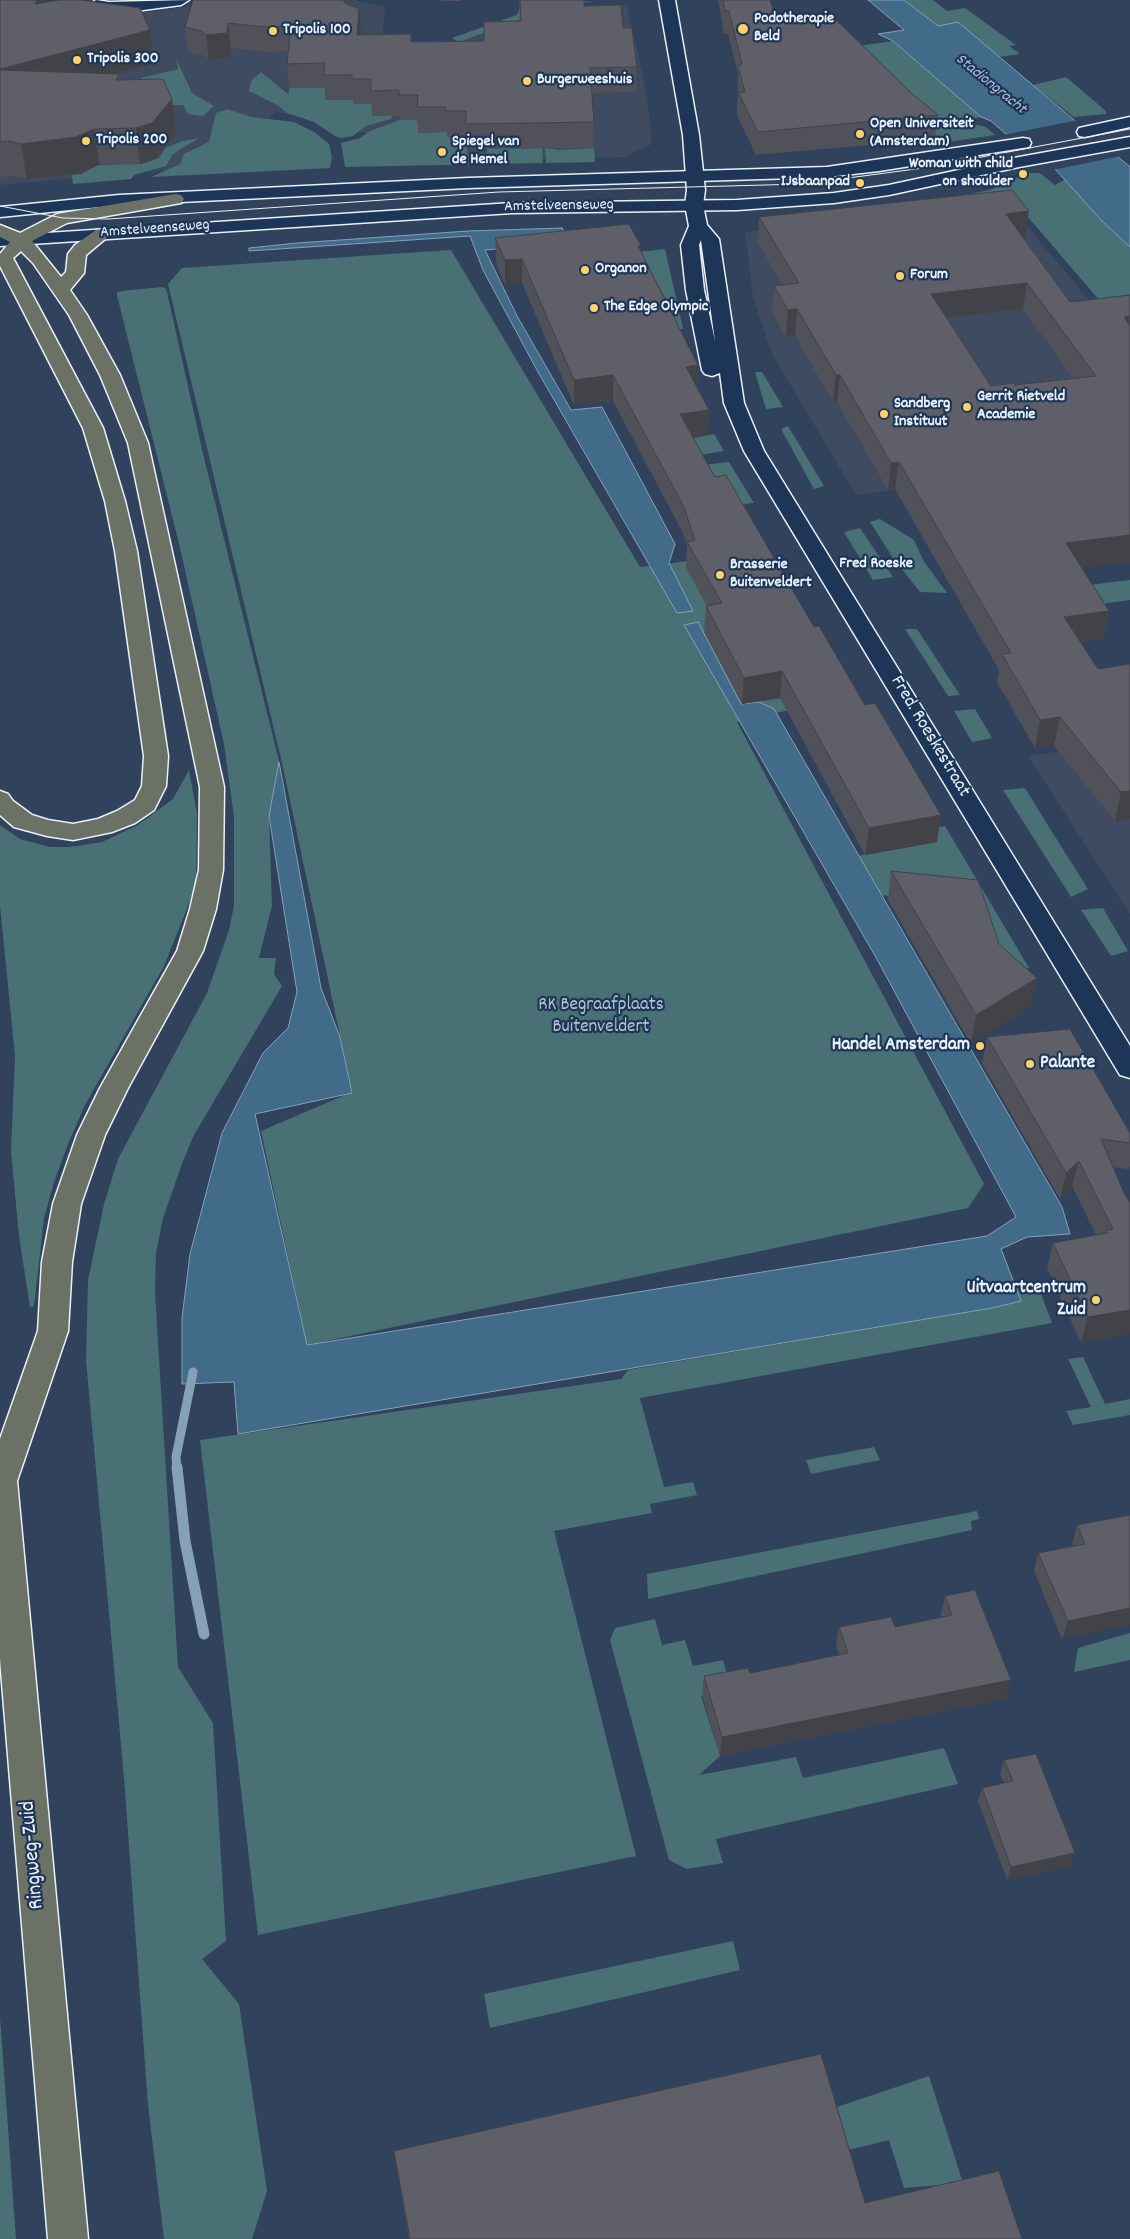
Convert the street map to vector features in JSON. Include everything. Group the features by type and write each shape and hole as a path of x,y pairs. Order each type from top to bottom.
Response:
{"highway":[{"path":"0,799 4,806 23,821 47,828 73,832 103,826 126,817 145,805 154,786 156,756 126,551 115,501 93,428 3,261 21,240 49,223 63,218 175,199"},
{"path":"0,230 21,240 39,258 78,315 110,375 138,443 212,787 211,870 203,909 190,950 91,1135 67,1204 57,1262 53,1331 0,1476"},
{"path":"60,289 74,273 77,254 102,234"},
{"name":"Ringweg-Zuid","path":"0,1476 68,2239"}],"main road":[{"path":"99,4 108,7 128,7 181,0"},
{"path":"667,0 691,135 695,191"},
{"path":"1067,135 1130,122"},
{"name":"Amstelveenseweg","path":"0,241 512,208 695,191 1040,140"},
{"name":"Amstelveenseweg","path":"0,212 93,202 459,183 695,191 752,204 834,198 888,190 1019,162 1122,143"},
{"name":"Fred. Roeskestraat","path":"695,191 698,226 710,239 734,403 754,451 1130,1068"}],"shaded area":[{"path":"0,0 33,20 150,12 235,0 354,0 385,7 382,43 443,48 538,6 627,5 647,95 652,144 625,157 444,161 414,145 274,111 249,163 0,185"},
{"path":"1010,205 1102,316 1130,461 856,495 772,354 753,297 745,232"},
{"path":"1130,741 1130,914 1028,756"}],"green space":[{"path":"568,0 594,2 529,5 529,16 459,42 452,38 517,15 522,2"},
{"path":"905,0 933,0 947,11 965,8 1016,45 1009,46 1020,54 999,57 958,22 938,26 933,24"},
{"path":"893,41 981,117 961,121 986,127 995,135 941,143 844,48"},
{"path":"176,58 192,93 214,106 203,116 188,114 183,105 145,105 141,78 178,69"},
{"path":"261,72 289,95 289,88 326,88 326,100 354,100 372,104 372,116 392,116 391,119 366,126 353,136 341,138 335,136 314,122 287,113 279,106 249,91 251,81"},
{"path":"1066,77 1106,111 1106,114 1074,117 1033,85"},
{"path":"227,109 251,117 294,122 314,132 329,144 332,157 330,168 151,177 180,164 184,154 209,142 216,113"},
{"path":"400,120 417,120 419,133 447,132 448,137 467,136 467,154 487,153 487,132 516,149 542,148 543,163 345,167 341,143 360,138 370,131"},
{"path":"199,138 173,154 166,166 134,175 131,179 73,184 72,175 82,174 99,165 142,164 159,158 165,148 183,141"},
{"path":"545,148 559,150 594,148 595,162 546,163"},
{"path":"1027,173 1040,173 1055,185 1066,179 1102,221 1130,247 1130,336 1021,209 949,198 990,190"},
{"path":"665,249 683,329 674,330 665,310 671,308 639,252"},
{"name":"RK Begraafplaats Buitenveldert","path":"451,250 640,567 769,551 850,696 737,722 984,1184 968,1208 307,1345 261,1131 352,1092 282,763 168,284 182,268"},
{"path":"162,287 167,292 204,458 279,761 269,816 272,906 259,958 276,958 274,974 282,986 194,1135 183,1161 163,1218 156,1253 155,1293 178,1667 213,1723 226,1941 202,1959 239,2004 267,2191 252,2239 164,2239 148,2105 124,1778 86,1360 88,1280 104,1204 118,1159 207,993 229,930 234,906 234,817 224,744 181,552 117,295 117,292 122,291"},
{"path":"755,372 762,372 783,407 766,409"},
{"path":"788,426 824,486 814,489 781,429"},
{"path":"714,434 724,451 689,457 679,441"},
{"path":"729,462 754,503 736,505 693,466"},
{"path":"880,519 914,540 923,560 947,593 920,592 893,558 870,522"},
{"path":"860,528 893,577 873,580 844,532"},
{"path":"1130,580 1130,600 1101,604 1088,585"},
{"path":"905,629 917,629 960,695 948,696"},
{"path":"975,709 992,738 972,742 954,711"},
{"path":"189,770 197,814 196,886 164,966 85,1105 68,1144 54,1182 44,1218 35,1298 33,1307 30,1307 19,1236 11,1151 15,1056 0,906 0,825 20,839 50,847 70,847 102,842 138,825 173,799"},
{"path":"1025,788 1088,889 1071,897 1003,790"},
{"path":"945,826 1029,968 970,978 908,898 880,895 857,856 937,842 929,829"},
{"path":"1103,908 1128,951 1111,956 1081,910"},
{"path":"1036,1281 1052,1323 640,1398 664,1487 693,1482 697,1495 650,1504 652,1513 554,1531 636,1856 258,1935 200,1440 621,1379 628,1370 992,1308 1020,1301 1015,1286"},
{"path":"1083,1357 1105,1404 1130,1399 1130,1415 1073,1425 1066,1411 1091,1407 1068,1359"},
{"path":"874,1447 880,1460 811,1474 806,1460"},
{"path":"977,1511 979,1519 971,1521 972,1530 648,1599 647,1574"},
{"path":"655,1619 662,1645 685,1640 693,1666 723,1660 731,1689 701,1696 720,1756 699,1775 796,1757 803,1778 944,1748 958,1784 716,1839 723,1863 687,1869 669,1860 610,1640 615,1628"},
{"path":"1130,1633 1130,1660 1074,1672 1078,1648"},
{"path":"733,1941 740,1970 490,2028 484,1994"},
{"path":"0,2017 16,2239 0,2239"},
{"path":"929,2076 963,2183 904,2188 889,2140 849,2150 837,2107"}],"water":[{"name":"Stadiongracht","path":"868,0 904,0 938,26 958,22 1130,167 1130,247 1102,221 1055,169 1023,143 1006,134 991,121 981,117 893,41 878,34 904,30"},
{"path":"562,228 570,243 485,250 517,316 571,410 602,407 675,544 669,563 693,611 677,613 538,372 483,270 470,236 249,251 249,248 297,243 468,231"},
{"path":"698,622 741,704 759,702 774,709 1062,1207 1070,1234 1027,1237 1001,1249 1021,1301 992,1308 238,1434 234,1382 182,1384 182,1318 190,1254 222,1133 263,1053 288,1028 297,992 269,816 279,762 321,988 340,1037 352,1093 255,1114 307,1345 987,1236 1016,1217 878,961 684,625"}],"pier":[{"path":"1078,120 1121,156 1052,170 1021,145 1003,135"}],"building":[{"path":"0,0 37,0 35,4 59,0 81,0 140,8 150,30 0,69"},
{"path":"193,0 343,0 345,3 359,9 357,35 411,34 411,42 484,41 484,22 521,21 520,0 584,0 584,6 621,5 623,28 632,28 637,67 590,68 594,122 466,124 466,111 446,111 446,107 417,107 418,95 399,95 399,90 371,91 371,79 352,79 352,75 324,75 325,63 287,64 291,26 264,27 228,23 227,33 206,35 202,31 185,27"},
{"path":"723,0 770,0 774,14 819,13 827,11 910,92 938,115 758,132 738,92 745,92 738,66 742,64 729,11 725,11"},
{"path":"0,70 119,74 116,80 163,79 172,99 152,123 136,128 94,129 76,137 21,144 9,141 0,142"},
{"path":"1012,190 1029,211 1006,214 1070,302 1130,295 1130,316 1124,317 1130,326 1130,535 1066,543 1109,611 1064,617 1098,669 1130,664 1130,791 1121,792 1060,717 1040,720 1002,654 1011,653 899,462 891,463 840,375 836,375 797,309 788,310 774,286 799,283 759,217","holes":["1027,283 1096,376 991,386 931,294"]},
{"path":"629,224 641,246 638,246 698,365 686,367 709,410 680,414 715,477 726,475 814,627 819,626 865,705 875,703 941,815 869,828 782,671 744,678 706,606 722,603 687,542 695,540 684,507 613,375 574,380 522,259 505,260 495,238"},
{"path":"891,871 978,880 999,944 1037,978 976,1015"},
{"path":"1070,1029 1130,1133 1130,1143 1101,1139 1130,1203 1130,1310 1088,1317 1053,1243 1107,1233 1106,1230 1113,1229 1079,1161 1066,1173 987,1037"},
{"path":"1130,1515 1130,1608 1068,1621 1038,1553 1085,1544 1077,1525"},
{"path":"975,1590 1011,1680 722,1737 704,1676 748,1668 750,1673 848,1653 839,1627 891,1617 895,1627 952,1615 945,1596"},
{"path":"1036,1754 1075,1853 1011,1867 982,1788 1013,1781 1004,1760"},
{"path":"821,2054 865,2203 999,2171 1022,2239 410,2239 394,2151"}],"waterway":[{"path":"177,1468 176,1457 193,1372"},
{"path":"177,1467 185,1541 204,1634"}],"tram line":[{"path":"0,206 63,218 108,219 499,192 803,184 923,168 1130,129"}],"place":[{"name":"Podotherapie Beld","path":"743,29"},
{"name":"Tripolis 100","path":"273,31"},
{"name":"Tripolis 300","path":"77,60"},
{"name":"Burgerweeshuis","path":"527,81"},
{"name":"Open Universiteit (Amsterdam)","path":"860,134"},
{"name":"Tripolis 200","path":"86,141"},
{"name":"Spiegel van de Hemel","path":"442,152"},
{"name":"Woman with child on shoulder","path":"1023,174"},
{"name":"IJsbaanpad","path":"860,183"},
{"name":"Organon","path":"585,270"},
{"name":"Forum","path":"900,276"},
{"name":"The Edge Olympic","path":"594,308"},
{"name":"Gerrit Rietveld Academie","path":"967,407"},
{"name":"Sandberg Instituut","path":"884,414"},
{"name":"Brasserie Buitenveldert","path":"720,575"},
{"name":"Handel Amsterdam","path":"980,1046"},
{"name":"Palante","path":"1030,1064"},
{"name":"Uitvaartcentrum Zuid","path":"1096,1300"}],"district":[{"name":"Fred Roeske","path":"876,565"}]}
